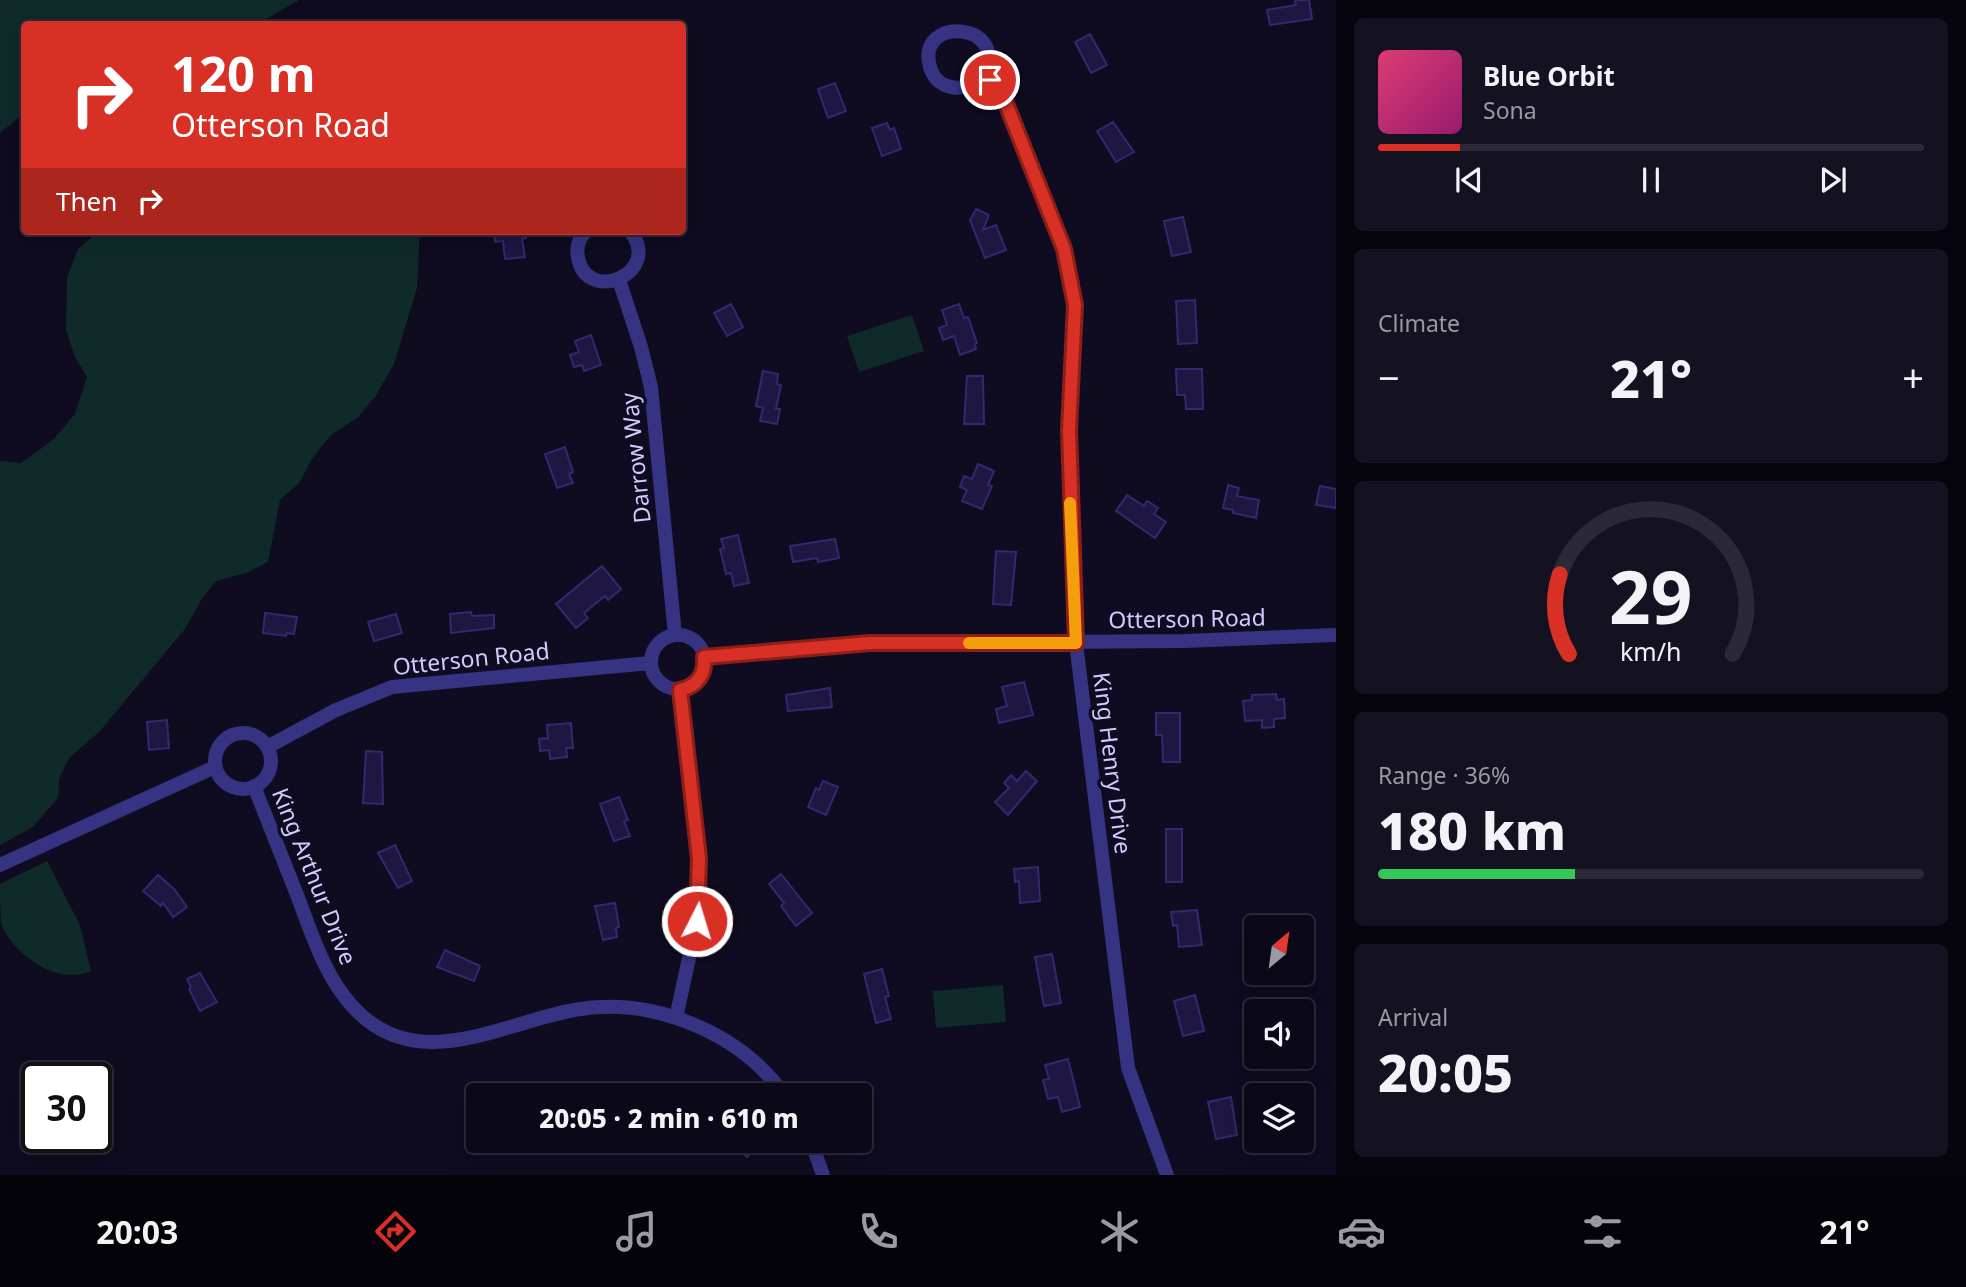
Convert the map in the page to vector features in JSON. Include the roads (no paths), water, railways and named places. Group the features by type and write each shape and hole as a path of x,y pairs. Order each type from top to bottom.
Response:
{"street":[{"path":"951,31 972,33 984,45 987,55 983,75 975,84 964,88 953,88 942,83 934,75 930,64 934,43 951,31"},
{"name":"King Henry Drive","path":"983,75 995,85 1005,101 1064,249 1071,277 1075,305 1069,430 1076,643 1128,1068 1167,1175"},
{"path":"583,235 578,243 577,253 584,271 600,281 619,280 628,274 638,257 638,246 632,235"},
{"name":"Darrow Way","path":"619,280 651,387 675,635"},
{"path":"675,635 694,640 704,657 704,670 698,681 680,690 659,683 650,663 657,644 675,635"},
{"name":"Otterson Road","path":"704,657 864,643 1076,643 1336,635"},
{"name":"Otterson Road","path":"267,747 336,710 392,687 650,663"},
{"path":"676,1018 693,942 700,890 680,690"},
{"path":"237,733 254,735 267,747 271,762 269,770 261,782 254,786 230,786 218,775 215,767 217,750 228,737 237,733"},
{"path":"0,865 215,767"},
{"name":"King Arthur Drive","path":"254,786 328,973 356,1011 388,1032 429,1043 447,1043 582,1009 622,1009 676,1018 738,1047 776,1083"},
{"path":"815,1153 823,1175"}]}
